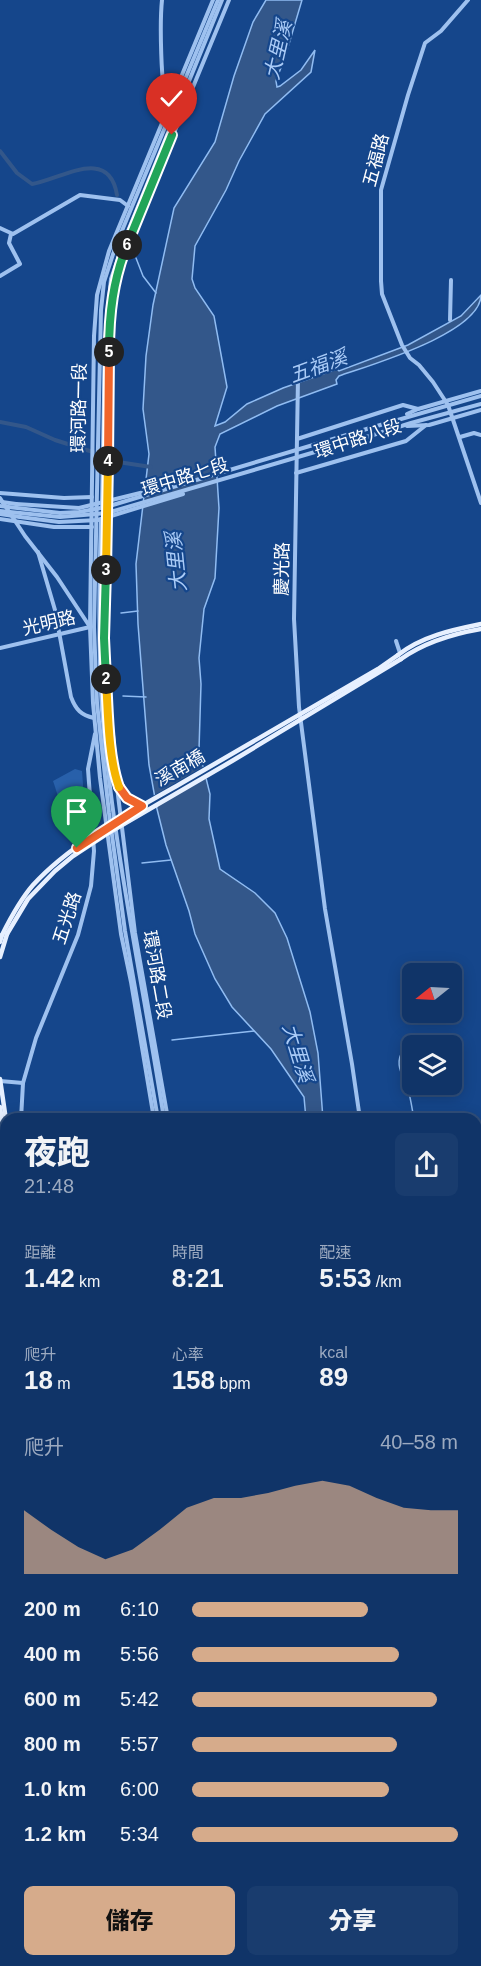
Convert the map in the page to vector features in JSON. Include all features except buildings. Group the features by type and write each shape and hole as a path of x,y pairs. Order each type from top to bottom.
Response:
{"main road":[{"path":"400,656 424,645 481,627"},
{"name":"溪南橋","path":"5,934 14,910 27,892 49,869 77,848 142,806 400,656"},
{"name":"溪南橋","path":"5,934 28,899 73,856 400,656"},
{"path":"0,942 5,934"},
{"path":"0,957 5,934"},
{"path":"0,1081 5,1113"}],"street":[{"path":"162,0 160,15 164,92 168,105"},
{"name":"環河路一段","path":"115,837 96,731 99,720 96,526 102,496 106,310 111,279 168,105 213,0"},
{"name":"環河路一段","path":"115,837 113,735 97,627 107,525 109,333 112,298 134,208 218,0"},
{"name":"環河路一段","path":"134,208 222,0"},
{"name":"環河路一段","path":"115,837 99,720 94,496 94,336 97,296 109,251 134,208 229,0"},
{"name":"五福路","path":"468,0 441,31 423,46 381,190 382,294 402,345 433,382 447,403 481,503"},
{"path":"0,228 11,234 21,231 81,195 120,200 134,208"},
{"path":"0,276 20,264 9,243 11,234"},
{"path":"450,320 452,280"},
{"name":"慶光路","path":"298,378 296,665 303,744 325,909 359,1113"},
{"name":"環中路八段","path":"370,428 481,393"},
{"name":"環中路八段","path":"398,419 418,409 447,403"},
{"name":"環中路八段","path":"373,435 481,404"},
{"name":"環中路八段","path":"297,439 403,405 418,409"},
{"name":"環中路八段","path":"400,426 426,425 481,410"},
{"name":"環中路八段","path":"296,473 406,441 426,425"},
{"name":"環中路七段","path":"1,502 60,513 106,507 370,428"},
{"path":"460,437 474,433 481,435"},
{"name":"環中路七段","path":"0,513 60,517 91,516 135,506 373,435"},
{"path":"1,502 79,508 199,480"},
{"path":"0,513 59,522 98,520 169,500 200,487"},
{"path":"0,493 64,498 108,495"},
{"path":"1,502 97,627"},
{"path":"0,519 54,527 107,525"},
{"path":"38,552 60,633 68,685 74,705 83,715 99,720 110,732"},
{"name":"光明路","path":"0,648 60,633 97,627"},
{"path":"396,641 400,656"},
{"path":"109,718 118,785 127,798 142,806"},
{"name":"五光路","path":"21,1113 23,1083 36,1038 78,935 92,886 94,851 88,769 99,720 109,718"},
{"path":"99,726 115,837"},
{"name":"環河路二段","path":"115,837 120,934 155,1113"},
{"name":"環河路二段","path":"115,837 135,933 165,1113"},
{"path":"0,1081 23,1083"}],"shaded area":[{"path":"75,769 82,771 86,825 79,825 67,817 53,781"}],"water":[{"name":"大里溪","path":"266,0 302,0 276,81 277,87 301,70 315,50 311,72 265,114 195,246 192,279 195,288 214,316 227,387 215,426 225,422 247,404 283,388 337,369 339,371 408,345 461,316 481,295 476,309 463,322 444,334 398,356 339,376 336,380 337,384 277,406 220,434 215,447 219,508 215,578 204,609 199,658 201,684 199,750 210,794 209,819 220,869 255,893 275,913 287,938 310,1012 318,1053 323,1113 305,1113 304,1097 271,1049 232,1007 215,979 195,934 166,845 157,809 149,765 138,624 136,564 149,454 143,409 146,356 153,305 174,208 215,142 234,76 253,22"}],"pier":[{"path":"206,765 209,777 153,808 151,797"}],"waterway":[{"path":"0,151 17,173 32,184 82,169 94,168 104,172 112,180 117,195"},
{"path":"136,258 143,276 156,293"},
{"path":"0,422 26,427 55,440 93,452"},
{"path":"100,455 118,462 151,467"},
{"path":"121,613 138,611"},
{"path":"123,696 146,697"},
{"path":"142,863 171,860"},
{"path":"172,1040 254,1031"},
{"path":"402,1052 399,1060 402,1074"},
{"path":"409,1095 413,1113"}],"route":[{"path":"77,848 142,806 127,798 118,785 115,774 105,664 110,322 112,298 119,266 172,135"}],"water label":[{"name":"五福溪","path":"318,366"}]}
